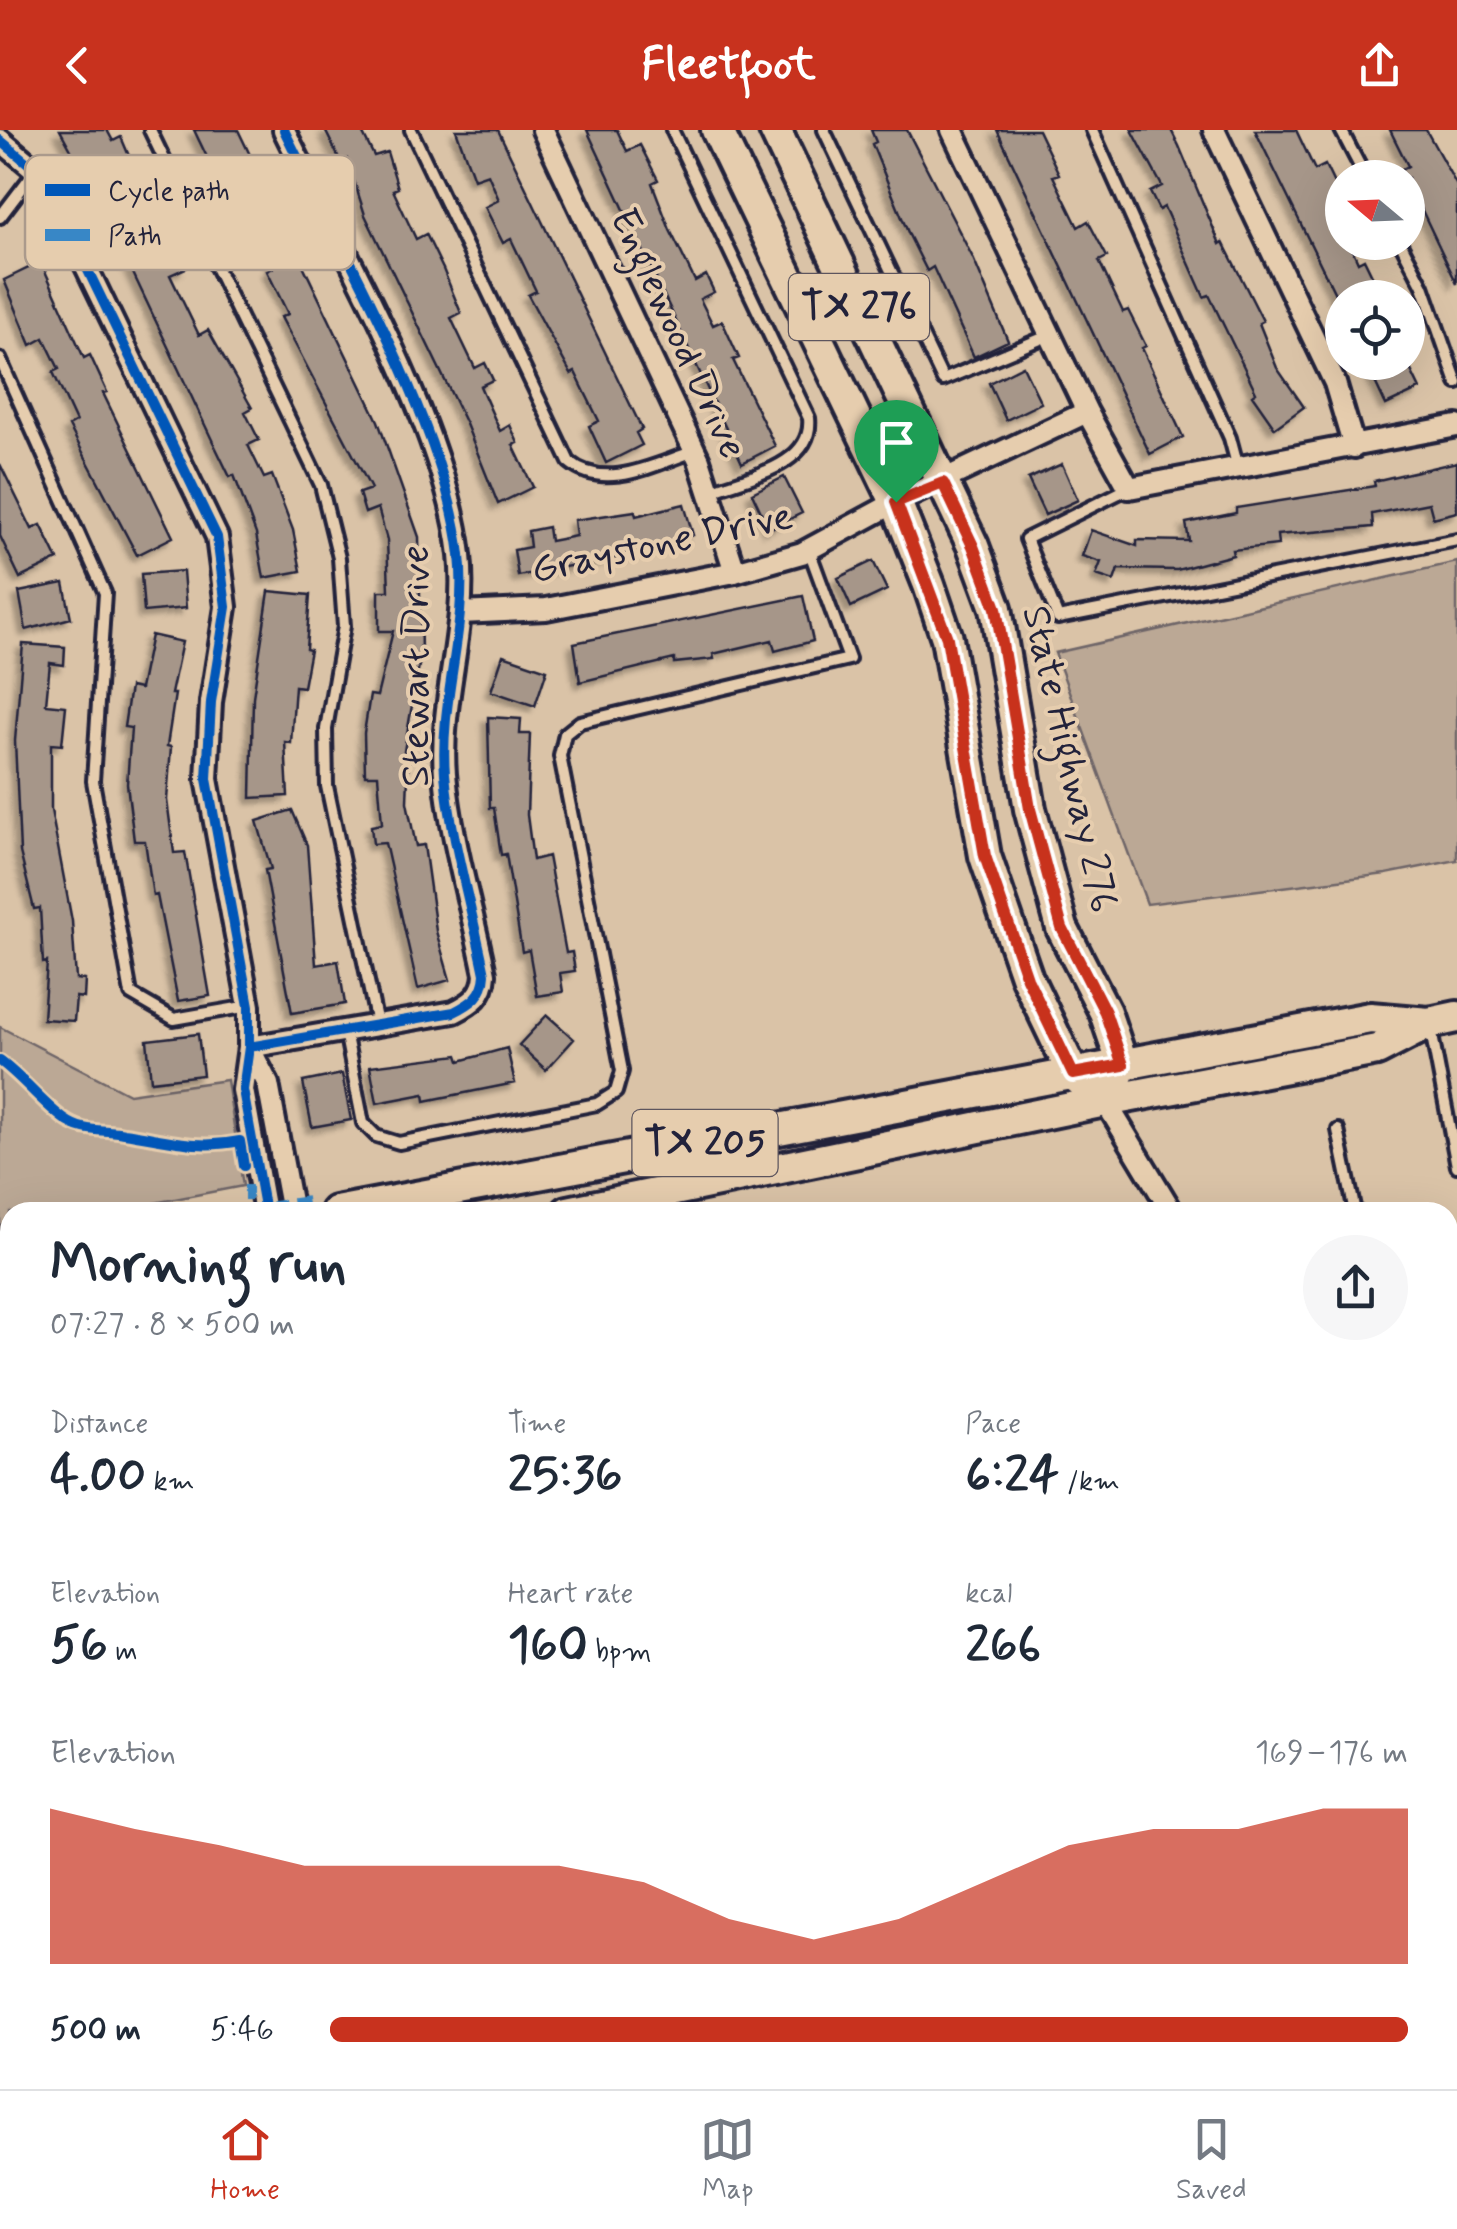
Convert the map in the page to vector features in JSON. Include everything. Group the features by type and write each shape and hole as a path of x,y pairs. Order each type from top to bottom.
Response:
{"main road":[{"name":"TX 276","path":"718,130 896,502 947,638 985,856 1027,978 1073,1074 1105,1101"},
{"name":"State Highway 276","path":"775,130 973,546 996,608 1030,809 1062,928 1105,1012 1123,1065"},
{"name":"TX 205","path":"389,1202 1370,1018 1443,1020"},
{"name":"TX 205","path":"616,1202 1105,1101 1377,1050 1443,1020"},
{"path":"1105,1101 1123,1065"}],"street":[{"name":"Stewart Drive","path":"284,130 296,155"},
{"name":"Englewood Drive","path":"542,130 695,451 711,490 734,572"},
{"path":"952,130 1087,412 1129,488 1457,426"},
{"path":"1214,130 1335,383 1354,447"},
{"path":"0,140 25,161"},
{"path":"85,270 217,537 226,608 206,779 248,1006 250,1048 243,1090 263,1202"},
{"name":"Stewart Drive","path":"250,1048 454,1012 472,1003 484,988 445,774 446,724 460,613 460,555 443,481 422,420 351,270"},
{"name":"Graystone Drive","path":"460,613 546,609 734,572 808,550 896,502 1087,412"},
{"path":"250,1048 268,1084 290,1202"},
{"path":"1105,1101 1166,1202"}],"lane":[{"path":"150,130 162,155"},
{"path":"411,130 568,462 582,474 599,478 695,451"},
{"path":"672,130 809,418 806,440 788,461 711,490"},
{"path":"824,130 943,380 1050,335"},
{"path":"1092,130 1230,438 1239,470"},
{"path":"1342,130 1357,160"},
{"path":"0,216 25,184"},
{"path":"1409,260 1423,286 1457,382"},
{"path":"217,270 321,485 340,558 344,626 326,728 327,786 377,1025"},
{"path":"0,359 105,593 93,781 130,994 174,1019 248,1006"},
{"path":"1129,488 1026,538 1058,618 1457,540"},
{"path":"345,1031 363,1123 376,1136 398,1142 597,1104 616,1092 622,1070 560,756 565,734 580,722 849,659 808,550"},
{"path":"1443,1020 1457,1166"},
{"path":"1338,1130 1353,1202"}],"shaded area":[{"path":"1457,562 1457,860 1386,874 1147,904 1055,653"},
{"path":"0,1027 129,1094 227,1080 243,1186 159,1202 0,1202"}],"building":[{"path":"60,130 107,130 113,141 121,137 129,155 74,155"},
{"path":"194,130 238,130 250,155 206,155"},
{"path":"325,130 361,130 374,156 387,152 398,188 393,190 416,239 426,234 443,269 461,313 451,318 475,368 485,363 493,380 480,386 500,431 510,425 518,443 513,445 533,487 498,504 466,424 365,215 355,184 355,155 338,155"},
{"path":"456,130 498,130 642,429 636,433 642,445 606,463 589,426 599,421 575,372 571,374 528,295 536,291 511,239 503,243 485,207 499,200 488,174 474,179"},
{"path":"587,130 617,130 627,151 640,145 658,180 652,183 670,230 695,281 706,275 714,292 700,299 713,325 722,321 739,358 733,360 775,446 742,463"},
{"path":"871,130 907,130 973,258 1008,341 974,357 933,267 927,271 909,235 872,144 876,142"},
{"path":"997,130 1038,130 1059,174 1053,176 1078,227 1088,221 1107,257 1099,261 1123,312 1128,310 1146,346 1142,348 1183,437 1150,454"},
{"path":"1132,130 1171,130 1220,244 1223,242 1263,321 1259,323 1277,368 1304,407 1275,428 1252,395 1256,392 1209,295 1204,297 1164,207 1159,210 1150,192 1162,186"},
{"path":"1255,130 1296,130 1315,170 1325,165 1325,260 1364,260 1374,280 1328,280"},
{"path":"1390,130 1426,130 1457,186 1457,284 1425,217 1425,160 1405,160"},
{"path":"25,270 45,270 84,358 90,355 107,392 103,393 173,537 137,555 69,426 76,422 53,372 59,369 44,338 31,345 4,280"},
{"path":"132,270 181,270 170,275 199,335 208,330 252,408 245,412 259,440 248,445 264,478 272,475 293,530 301,571 264,578 256,534 234,475 230,477"},
{"path":"305,270 378,421 419,537 421,654 404,751 409,751 407,802 416,846 424,845 436,931 450,980 418,989 385,843 373,844 371,826 382,824 378,775 365,775 364,733 370,695 377,696 393,631 379,631 379,591 389,591 387,540 378,508 365,513 359,493 371,489 281,317 288,314 267,271"},
{"path":"1023,366 1041,403 1006,420 989,383"},
{"path":"1374,380 1416,380 1420,389 1386,405"},
{"path":"1457,462 1457,512 1433,518 1429,503 1372,514 1373,527 1277,535 1278,545 1232,550 1233,555 1177,570 1118,569 1114,581 1096,575 1101,562 1082,556 1091,530 1137,546 1137,540 1189,541 1186,523 1236,513 1236,508 1375,486 1374,481"},
{"path":"0,464 32,529 41,525 58,560 20,578 0,536"},
{"path":"1062,464 1078,500 1045,515 1028,479"},
{"path":"784,477 802,513 769,529 752,493"},
{"path":"684,504 693,535 642,548 642,552 518,576 514,550 530,547 528,531 548,527 550,541 576,536 574,520 635,511 636,516"},
{"path":"873,561 887,590 851,607 838,578"},
{"path":"183,571 186,608 144,612 141,574"},
{"path":"64,583 71,618 26,630 19,592"},
{"path":"269,591 310,595 306,649 310,650 303,687 295,686 291,743 285,742 288,796 251,798 253,697"},
{"path":"803,596 813,641 775,651 772,640 713,654 714,659 674,663 674,659 580,682 574,643"},
{"path":"151,635 182,642 171,694 175,694 167,746 171,747 167,800 174,853 185,852 210,996 178,1001 157,895 153,896 145,841 134,841 127,784 131,728 124,727 130,687 140,689"},
{"path":"23,644 65,647 64,665 50,663 46,704 66,706 62,745 51,744 51,810 72,921 76,979 85,980 84,998 76,997 74,1021 43,1019 47,962 43,963 40,908 34,909 20,852 15,741"},
{"path":"503,655 547,670 535,706 491,691"},
{"path":"488,717 521,719 520,734 530,734 527,815 533,860 548,856 566,953 572,952 575,971 560,973 563,992 537,996 529,950 522,952 506,854 501,855 494,808 490,808"},
{"path":"292,810 307,845 316,965 338,961 345,1004 292,1013 265,870 271,869 257,821"},
{"path":"547,1015 574,1039 546,1070 519,1045"},
{"path":"198,1034 203,1075 151,1081 147,1040"},
{"path":"507,1048 515,1083 425,1101 424,1094 377,1103 370,1066 458,1055 460,1061"},
{"path":"342,1074 351,1120 312,1127 303,1082"}],"marked path":[{"path":"248,1185 248,1202"},
{"path":"295,1202 308,1200"}],"cycle path":[{"path":"284,130 297,155"},
{"path":"0,140 25,161"},
{"path":"88,270 217,537 226,607 211,702 207,779 249,1006 243,1090 263,1202"},
{"path":"249,1047 454,1012 476,997 485,974 445,774 446,719 461,583 451,504 413,395 354,270"},
{"path":"0,1061 71,1123 86,1129 182,1143 240,1141 244,1166"}],"route":[{"path":"943,483 973,546 996,608 1030,809 1062,928 1105,1012 1123,1065 1073,1074 1027,978 985,856 947,638 896,502 943,483"}]}
